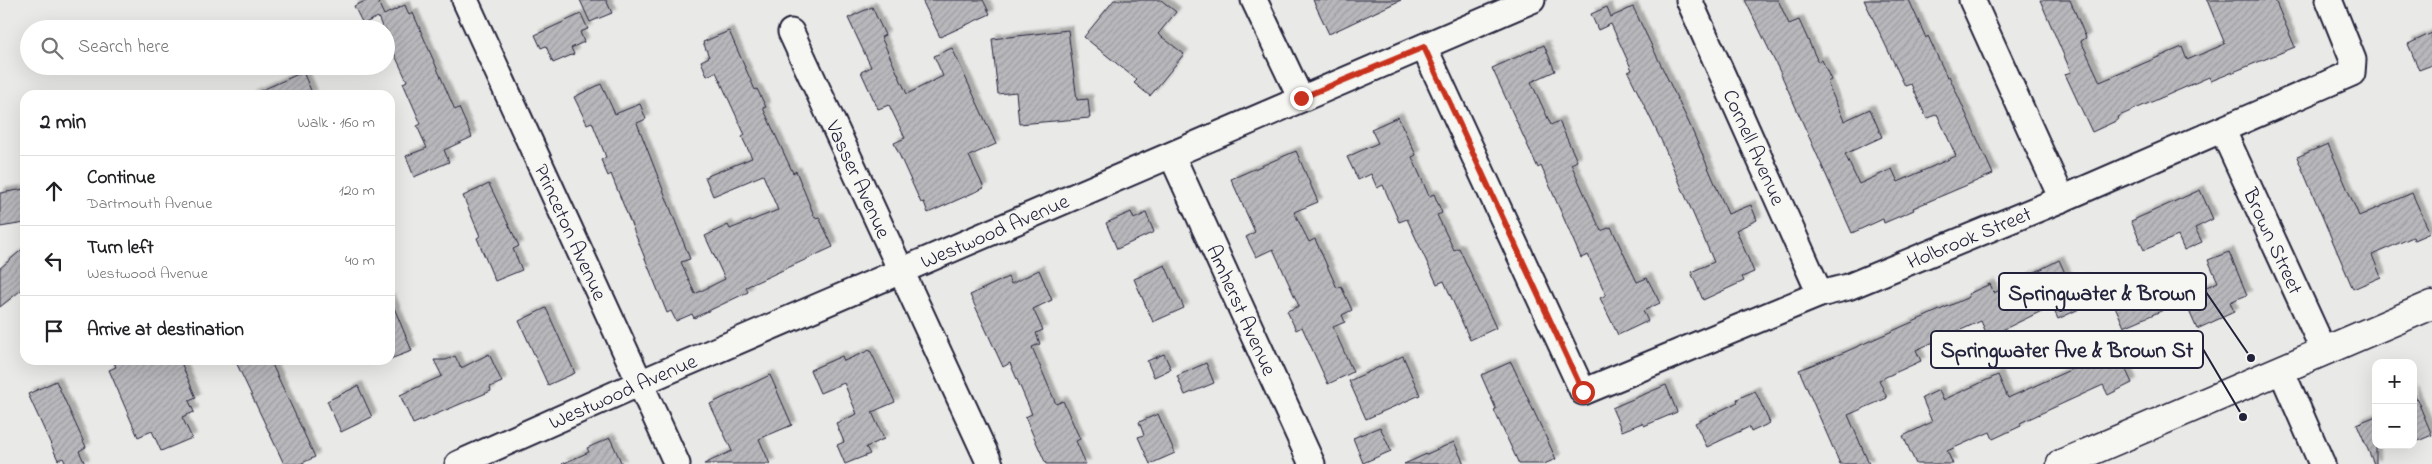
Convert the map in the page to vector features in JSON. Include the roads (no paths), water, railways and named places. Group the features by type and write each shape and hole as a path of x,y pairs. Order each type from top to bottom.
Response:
{"street":[{"name":"Princeton Avenue","path":"465,0 677,464"},
{"path":"1254,0 1301,98"},
{"name":"Westwood Avenue","path":"458,464 640,383 1172,156 1301,98 1424,47 1496,7 1532,0"},
{"name":"Cornell Avenue","path":"1689,0 1820,294"},
{"path":"1972,0 2062,199"},
{"name":"Holbrook Street","path":"1424,47 1583,392 1820,294 1848,287 2062,199 2352,73 2353,60 2329,0"},
{"name":"Vasser Avenue","path":"791,32 990,464"},
{"name":"Brown Street","path":"2222,131 2324,351"},
{"name":"Amherst Avenue","path":"1172,156 1312,464"},
{"path":"2061,464 2432,305"},
{"path":"2281,370 2322,464"}],"place":[{"name":"Springwater & Brown","path":"2251,358"},
{"name":"Springwater Ave & Brown St","path":"2243,417"}]}
